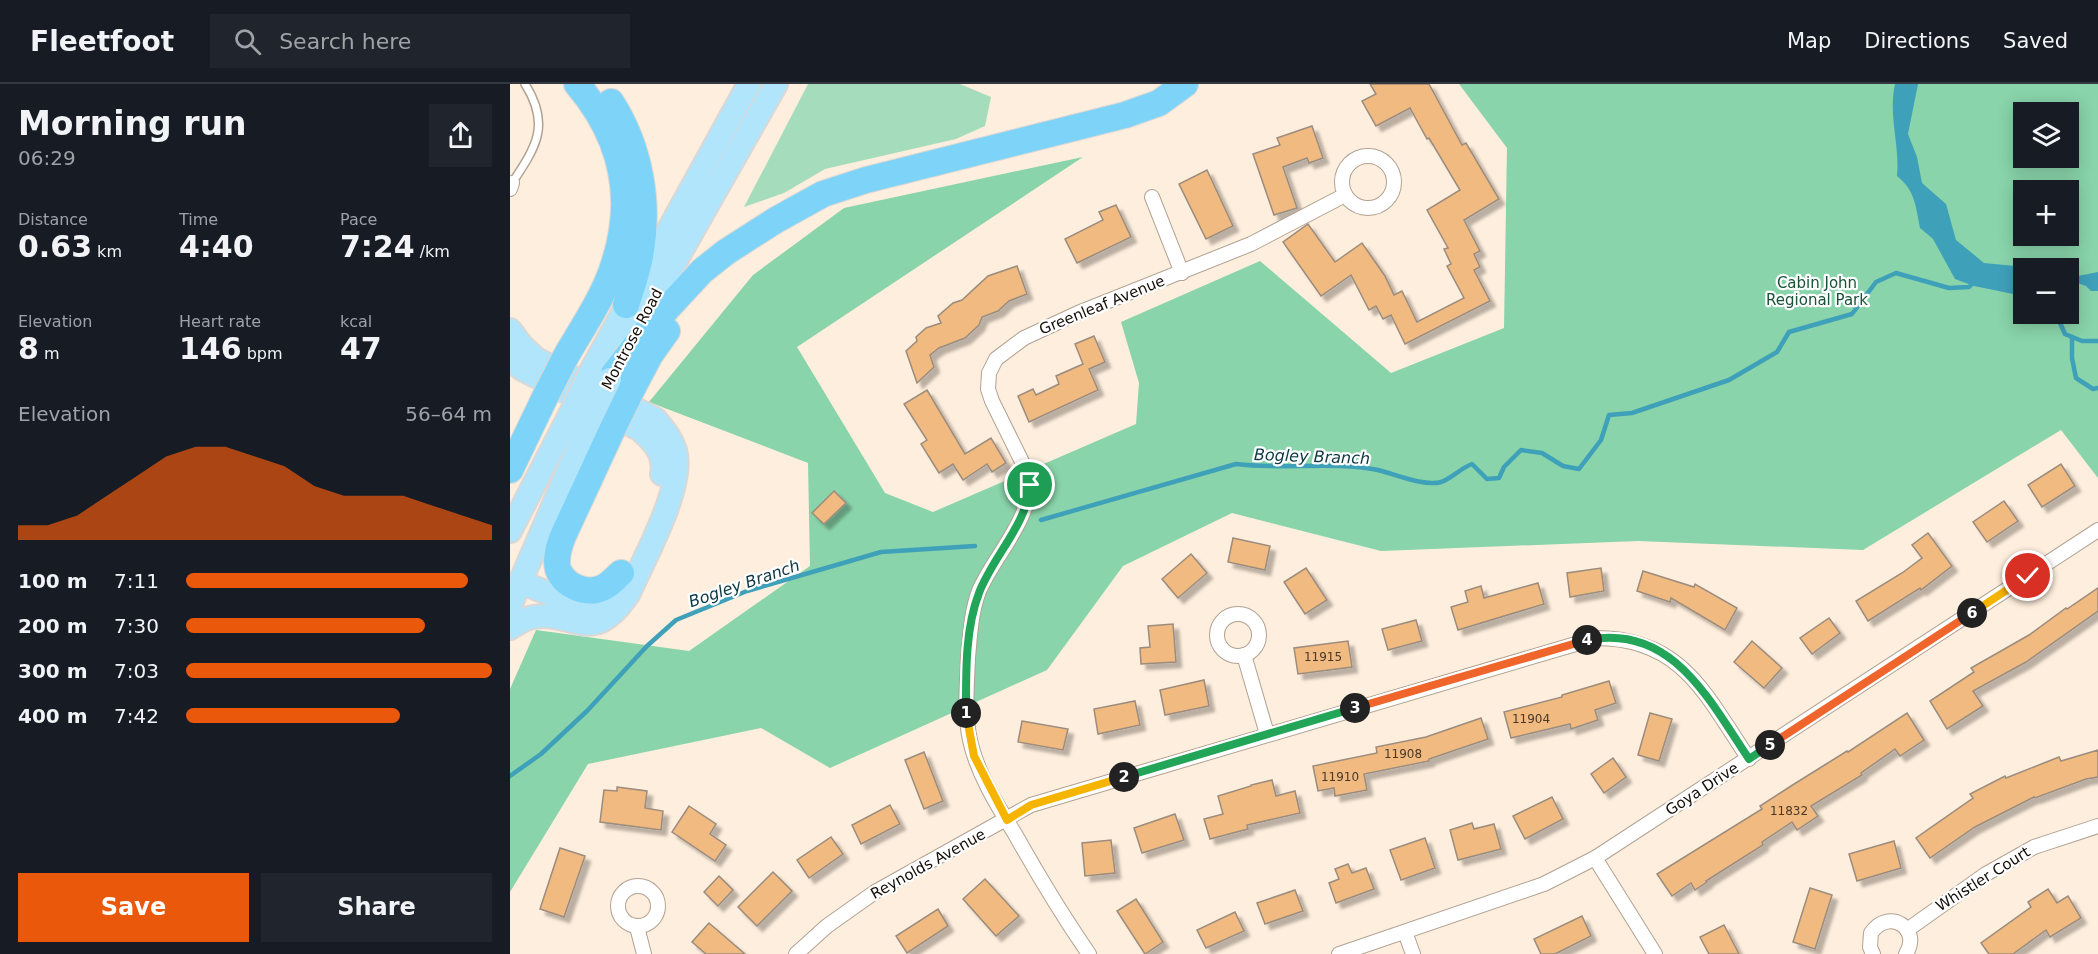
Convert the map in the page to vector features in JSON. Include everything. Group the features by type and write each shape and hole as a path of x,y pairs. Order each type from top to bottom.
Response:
{"highway":[{"path":"510,470 565,358 604,289 614,265 621,238 626,206 622,172 610,136 595,105 577,84"},
{"path":"600,84 628,132 643,189 644,222 640,256 626,305"},
{"path":"621,573 602,588 589,591 575,587 564,579 558,567 558,548 592,418 611,380 650,355 674,321 730,262 776,220 823,194 866,180 1125,115 1159,104 1185,84"}],"main road":[{"name":"Montrose Road","path":"611,380 626,305 749,84"},
{"name":"Montrose Road","path":"510,606 592,418 643,316 776,84"},
{"path":"510,330 536,359 655,419 668,434 676,452 676,474 672,496 628,593 619,607 606,619 592,624 543,617 526,619 510,628"},
{"path":"510,357 522,369 639,429 652,440 661,453 663,470 660,488 621,573 607,597 594,606 583,607 520,582"},
{"name":"Montrose Road","path":"510,531 592,418"}],"street":[{"name":"Greenleaf Avenue","path":"1089,954 1060,913 981,774 970,738 966,713 966,689 970,631 978,595 1026,508 1030,485 1029,476 992,401 988,388 989,373 996,359 1024,338 1078,313 1251,244 1345,195"},
{"path":"1152,197 1182,273"},
{"name":"Goya Drive","path":"1339,954 1544,884 1596,858 2098,530"},
{"name":"Reynolds Avenue","path":"796,954 827,926 875,892 1031,805 1579,641 1596,638 1626,639 1651,646 1674,660 1686,670 1749,759"},
{"path":"1244,655 1267,734"},
{"name":"Whistler Court","path":"1906,930 1986,874 2034,847 2098,826"},
{"path":"1596,858 1655,954"},
{"path":"1873,954 1869,940 1875,927 1888,921 1902,924 1906,930 1910,943 1906,954"},
{"path":"637,927 644,954"},
{"path":"1405,932 1413,954"}],"lane":[{"path":"511,186 526,162 537,137 540,123 537,109 525,84"}],"green space":[{"path":"808,84 960,84 991,97 985,126 956,139 825,169 784,193 744,207"},
{"name":"Cabin John Regional Park","path":"1459,84 2098,84 2098,478 2061,430 1863,550 1638,541 1381,551 1232,513 1123,566 1047,670 830,768 761,728 588,764 510,892 510,689 536,630 689,651 810,566 808,463 649,402 753,275 844,208 1083,157 797,347 885,493 933,512 1136,424 1139,383 1121,322 1260,261 1391,373 1504,328 1507,148"}],"water":[{"path":"1895,84 1918,84 1908,134 1917,157 1922,183 1946,204 1956,240 1984,263 2013,266 2013,294 1974,286 1955,279 1933,239 1920,228 1911,193 1897,176 1893,96"},
{"path":"2098,272 2098,291 2091,291 2079,284 2079,276"}],"building":[{"path":"1370,84 1429,84 1462,145 1466,143 1499,199 1464,220 1480,251 1474,254 1480,267 1474,270 1490,301 1405,344 1391,315 1383,319 1376,306 1369,310 1351,275 1321,296 1283,242 1308,224 1335,262 1362,243 1385,276 1394,295 1402,291 1417,322 1464,298 1447,266 1451,264 1444,249 1448,248 1427,210 1460,190 1410,108 1376,126 1362,101 1376,94"},
{"path":"1312,126 1323,158 1309,163 1307,158 1283,167 1297,208 1274,215 1253,154 1280,145 1277,138"},
{"path":"1207,170 1233,226 1206,239 1179,184"},
{"path":"1116,205 1131,237 1077,263 1065,239 1103,220 1099,212"},
{"path":"1017,266 1027,294 1009,301 998,311 982,317 979,325 965,338 939,348 930,355 934,367 917,383 906,351 917,341 916,337 926,328 941,323 938,316 953,303 962,300 988,276"},
{"path":"1094,336 1105,362 1089,369 1098,390 1029,422 1018,396 1033,389 1036,395 1059,384 1056,376 1083,364 1075,344"},
{"path":"927,390 965,454 991,438 1006,463 992,472 987,464 963,480 953,464 939,473 921,444 927,440 904,404"},
{"path":"2061,464 2075,486 2042,507 2028,485"},
{"path":"834,491 846,503 824,524 812,513"},
{"path":"2004,501 2018,521 1987,542 1973,522"},
{"path":"1928,533 1952,566 1921,590 1920,588 1868,621 1856,601 1922,558 1912,545"},
{"path":"1233,538 1270,546 1265,570 1228,562"},
{"path":"1191,554 1207,573 1178,598 1162,579"},
{"path":"1306,568 1327,600 1305,614 1284,582"},
{"path":"1601,568 1604,591 1570,597 1567,573"},
{"path":"1643,571 1694,587 1695,584 1737,608 1725,630 1671,598 1670,602 1637,591"},
{"path":"1538,583 1544,604 1458,630 1451,607 1468,602 1465,591 1481,586 1484,598"},
{"path":"2098,588 2098,611 2026,662 1973,691 1983,706 1947,729 1930,701 1974,672 1971,668 2029,635"},
{"path":"1829,618 1840,633 1812,654 1800,638"},
{"path":"1416,620 1422,641 1388,650 1382,629"},
{"path":"1173,624 1176,662 1141,664 1140,648 1150,647 1148,626"},
{"path":"1348,641 1352,667 1298,674 1294,648"},
{"path":"1752,641 1782,668 1764,688 1734,662"},
{"path":"1204,680 1209,706 1165,715 1160,690"},
{"path":"1609,681 1616,703 1595,710 1598,720 1571,729 1570,724 1511,738 1504,712 1562,697 1562,695"},
{"path":"1135,701 1140,725 1098,734 1094,709"},
{"path":"1650,713 1672,719 1659,761 1638,755"},
{"path":"1907,713 1924,740 1900,756 1895,749 1861,773 1862,775 1811,806 1818,816 1797,830 1792,822 1762,842 1763,845 1695,890 1691,883 1672,896 1657,874 1762,809 1760,806"},
{"path":"1481,718 1488,739 1429,759 1429,761 1364,774 1367,790 1335,796 1334,788 1318,791 1313,766 1377,753 1376,747 1426,737"},
{"path":"1022,721 1068,729 1063,750 1018,742"},
{"path":"2098,750 2098,777 2034,797 1975,827 1930,858 1916,838 1973,798 1970,794 2005,776 2006,778 2059,757 2061,761"},
{"path":"924,752 943,801 924,809 905,760"},
{"path":"1613,758 1626,777 1604,793 1591,774"},
{"path":"1272,780 1276,796 1295,791 1300,813 1247,825 1248,829 1210,839 1204,819 1223,814 1218,796"},
{"path":"617,787 647,791 645,808 663,811 661,830 600,822 604,790 617,791"},
{"path":"1552,797 1563,819 1525,839 1513,816"},
{"path":"890,805 900,824 861,844 852,825"},
{"path":"689,806 716,824 710,834 726,845 715,861 672,832"},
{"path":"1175,814 1184,840 1142,853 1134,828"},
{"path":"1472,823 1474,829 1494,824 1501,849 1458,860 1450,830"},
{"path":"831,837 843,854 809,878 797,860"},
{"path":"1425,838 1435,868 1401,880 1390,850"},
{"path":"1111,840 1115,873 1085,876 1082,843"},
{"path":"1894,841 1901,868 1857,881 1849,854"},
{"path":"560,848 585,856 564,917 540,909"},
{"path":"1348,864 1352,873 1366,868 1374,889 1336,903 1329,883 1339,879 1335,869"},
{"path":"773,872 792,891 757,926 738,907"},
{"path":"719,876 733,890 718,906 704,892"},
{"path":"985,879 1019,916 996,936 963,899"},
{"path":"1810,888 1832,895 1815,949 1793,942"},
{"path":"2048,889 2057,903 2068,896 2081,918 2050,937 2046,930 2013,954 1989,954 1981,943 2031,907 2028,902"},
{"path":"1295,890 1303,911 1265,924 1257,903"},
{"path":"1136,899 1163,942 1145,954 1117,911"},
{"path":"938,909 948,926 907,953 896,936"},
{"path":"1235,912 1244,931 1206,948 1197,930"},
{"path":"1582,916 1591,936 1555,954 1541,954 1534,939"},
{"path":"709,923 745,954 706,954 692,942"},
{"path":"1724,925 1739,954 1709,954 1700,937"}],"waterway":[{"name":"Bogley Branch","path":"1041,520 1236,464 1361,467 1434,483 1444,481 1472,464 1487,479 1499,478 1504,467 1521,450 1542,453 1563,466 1579,469 1601,440 1609,415 1632,413 1729,380 1777,352 1789,332 1852,314 1876,282 1896,273 1949,288 1969,287 1974,282"},
{"path":"2060,324 2065,334 2082,341 2098,341"},
{"path":"2072,337 2072,358 2076,378 2093,389 2098,388"},
{"name":"Bogley Branch","path":"510,776 541,754 587,711 647,646 676,620 747,591 881,552 975,546"}],"route":[{"path":"1030,485 1026,508 978,595 970,631 966,689 966,713 974,756 981,774 1007,820 1031,805 1579,641 1596,638 1639,642 1651,646 1674,660 1686,670 1702,690 1749,759 2028,576"}]}
